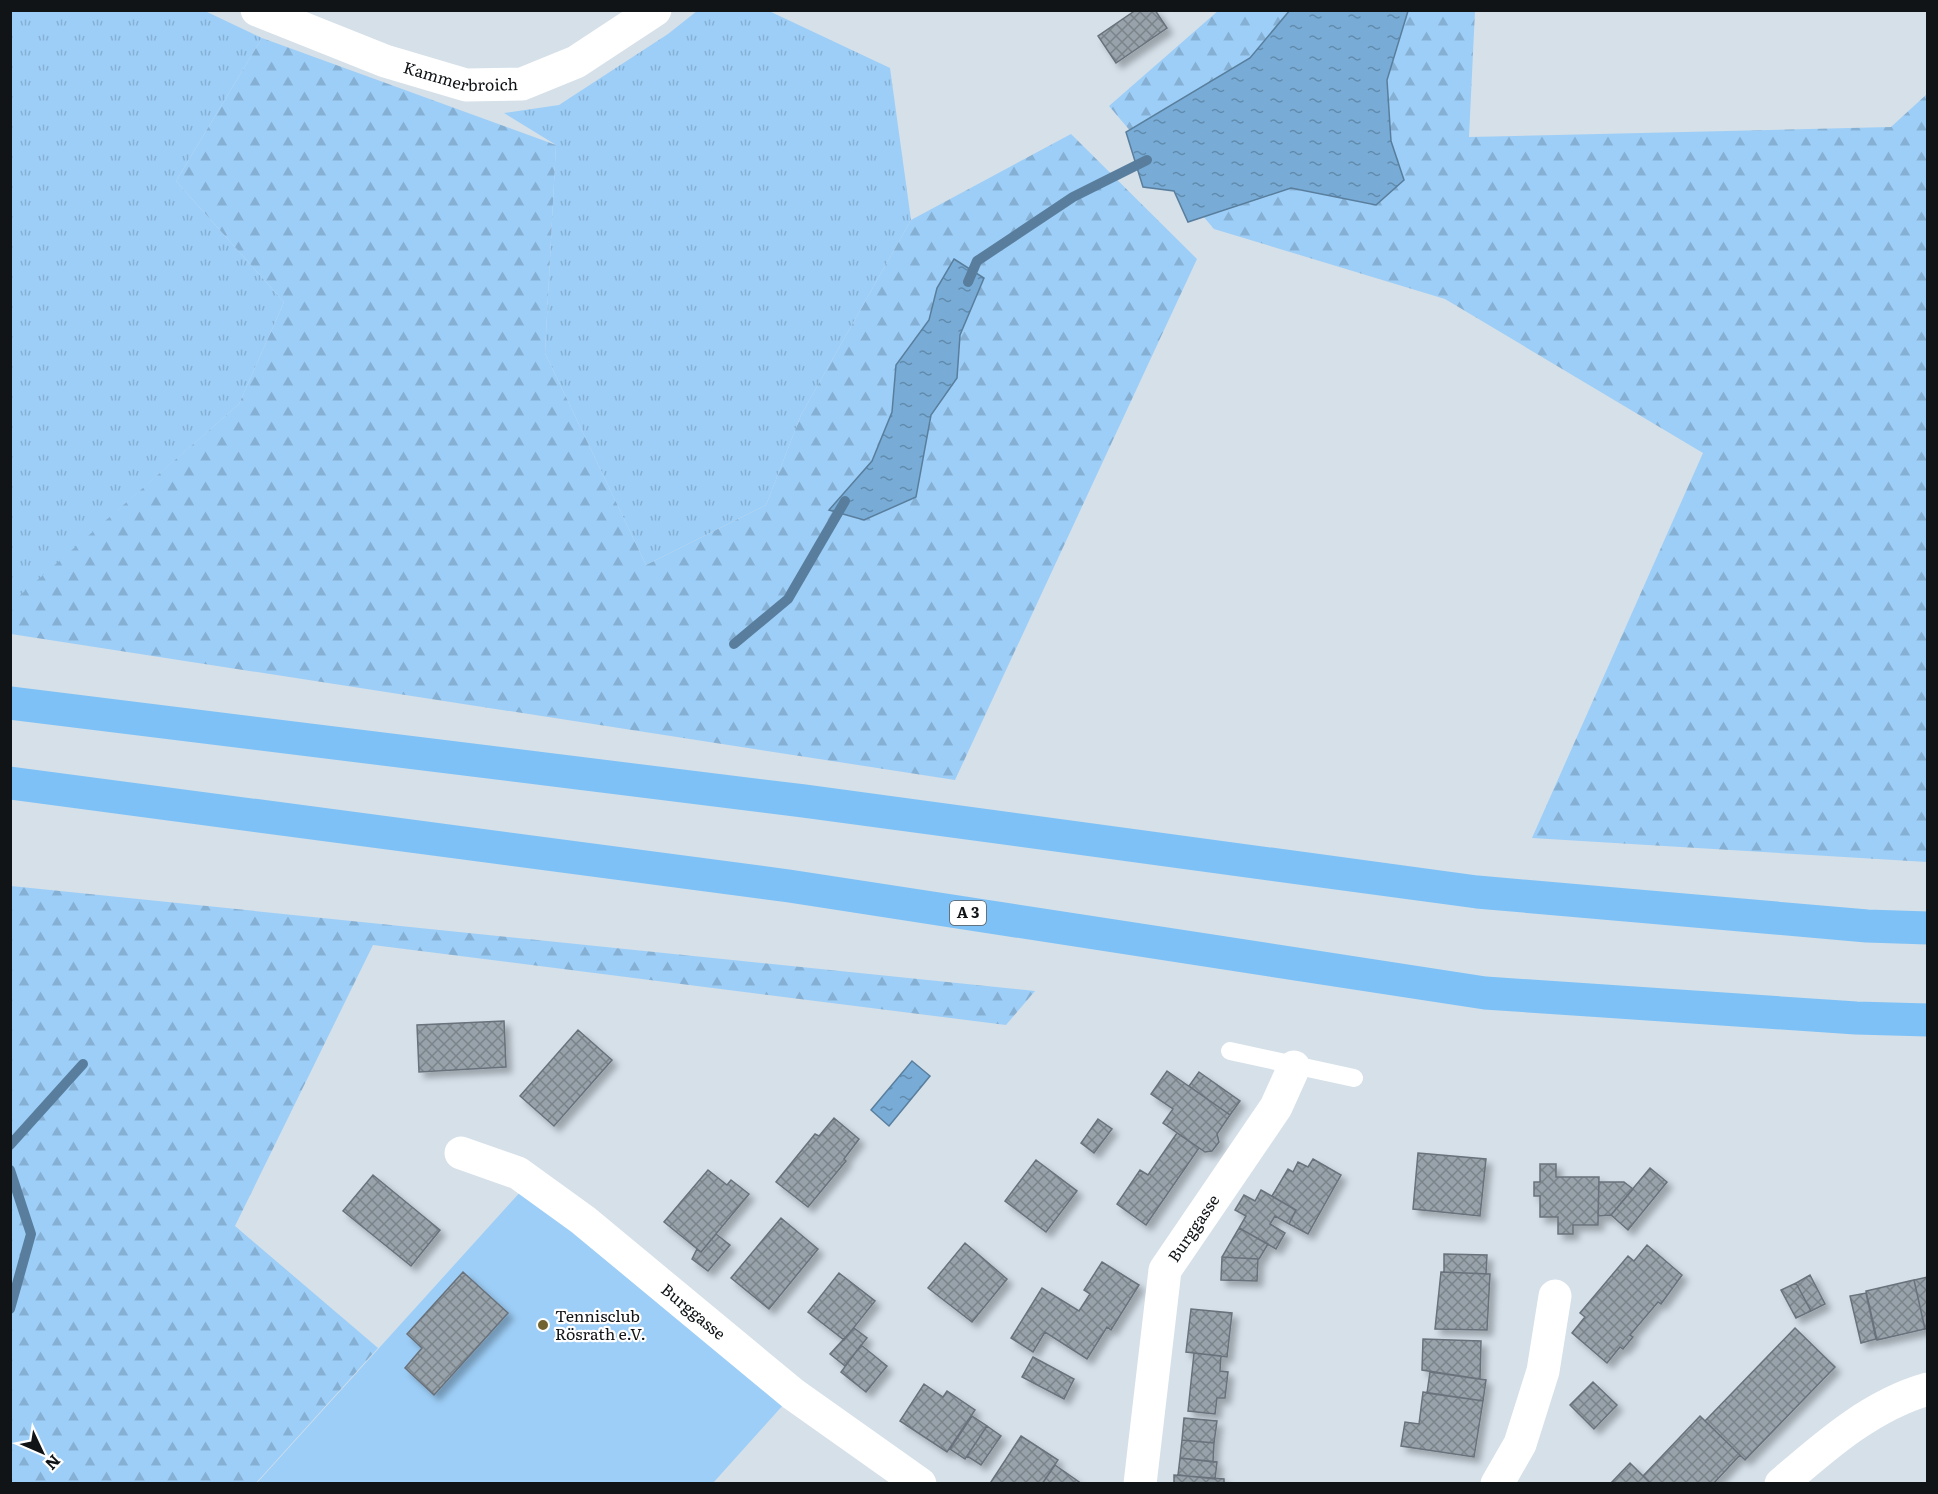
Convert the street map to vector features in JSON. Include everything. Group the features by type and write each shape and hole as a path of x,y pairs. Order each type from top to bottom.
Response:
{"highway":[{"path":"10,702 804,801 1478,892 1867,926 1928,928"},
{"name":"A 3","path":"10,783 789,886 1485,993 1856,1018 1928,1020"}],"street":[{"name":"Kammerbroich","path":"257,10 385,62 466,85 522,84 576,62 655,10"},
{"name":"Burggasse","path":"1140,1484 1165,1270 1276,1107 1294,1066"},
{"name":"Burggasse","path":"461,1153 518,1173 564,1207 793,1394 920,1484"},
{"path":"1497,1484 1520,1444 1544,1371 1555,1296"},
{"path":"1781,1484 1823,1447 1869,1415 1912,1394 1928,1389"}],"lane":[{"path":"1230,1051 1354,1078"}],"green space":[{"path":"1219,10 1475,11 1469,137 1891,127 1927,94 1927,862 1532,838 1703,453 1445,299 1214,229 1109,106"},
{"path":"11,11 205,11 262,38 176,181 284,302 239,404 11,604"},
{"path":"697,11 769,11 890,68 911,220 801,415 766,505 646,565 545,353 556,145 504,113 559,105 668,34"},
{"path":"262,38 556,145 545,353 646,565 766,505 801,415 911,220 1071,134 1197,259 955,780 11,634 10,604 239,404 284,302 176,181"},
{"path":"11,886 1035,991 1006,1025 373,945 235,1226 378,1348 256,1483 11,1483"},
{"name":"Tennisclub Rösrath e.V.","path":"523,1189 784,1404 713,1483 256,1484"}],"water":[{"path":"1290,10 1408,11 1387,80 1391,141 1404,180 1376,205 1291,188 1188,222 1174,191 1143,187 1126,132 1250,58"},
{"path":"954,259 984,278 960,335 957,378 931,415 916,497 864,520 829,510 872,461 892,412 896,365 929,320 937,288"},
{"path":"912,1061 930,1076 889,1126 871,1110"}],"building":[{"path":"1136,10 1155,10 1167,28 1116,63 1098,36"},
{"path":"504,1021 506,1067 419,1072 417,1025"},
{"path":"578,1030 612,1060 554,1126 520,1096"},
{"path":"1167,1071 1230,1115 1217,1134 1219,1142 1212,1151 1205,1152 1163,1123 1173,1109 1151,1094"},
{"path":"1199,1072 1240,1101 1230,1115 1189,1086"},
{"path":"834,1118 859,1139 844,1159 846,1161 808,1207 776,1182 815,1134 819,1136"},
{"path":"1098,1119 1112,1129 1094,1153 1081,1143"},
{"path":"1177,1133 1199,1148 1146,1225 1117,1204 1140,1170 1148,1175"},
{"path":"1418,1153 1486,1159 1480,1216 1413,1209"},
{"path":"1313,1159 1341,1175 1308,1234 1289,1224 1296,1210 1272,1196 1288,1169 1293,1172 1298,1162 1308,1167"},
{"path":"1036,1160 1077,1191 1046,1232 1005,1201"},
{"path":"1540,1164 1556,1164 1556,1177 1599,1177 1598,1225 1573,1225 1573,1234 1558,1234 1558,1217 1540,1217 1540,1196 1534,1196 1534,1182 1540,1182"},
{"path":"1650,1168 1667,1182 1628,1230 1611,1215"},
{"path":"708,1170 727,1185 731,1180 749,1194 701,1252 664,1222"},
{"path":"373,1175 440,1230 411,1266 343,1211"},
{"path":"1599,1182 1624,1182 1633,1189 1611,1215 1598,1216"},
{"path":"1261,1190 1296,1210 1289,1224 1275,1216 1270,1224 1285,1233 1276,1249 1239,1228 1246,1216 1235,1210 1244,1195 1255,1201"},
{"path":"781,1218 818,1249 769,1309 731,1278"},
{"path":"1239,1228 1268,1244 1259,1259 1222,1257"},
{"path":"716,1234 730,1245 708,1271 692,1259 697,1249 701,1252"},
{"path":"965,1243 1007,1279 972,1322 928,1288"},
{"path":"1647,1245 1682,1275 1661,1304 1658,1302 1630,1335 1633,1337 1623,1349 1620,1347 1607,1363 1572,1333 1585,1317 1580,1313 1628,1256 1634,1261"},
{"path":"1444,1254 1487,1255 1486,1274 1444,1272"},
{"path":"1222,1257 1258,1259 1257,1281 1221,1280"},
{"path":"1102,1262 1139,1285 1111,1330 1107,1327 1087,1359 1045,1332 1033,1352 1011,1338 1042,1288 1079,1311 1090,1294 1084,1290"},
{"path":"463,1272 508,1313 434,1395 405,1368 422,1348 407,1334"},
{"path":"1441,1272 1490,1274 1487,1330 1435,1329"},
{"path":"839,1273 875,1301 844,1340 808,1312"},
{"path":"1810,1275 1825,1304 1811,1311 1796,1283"},
{"path":"1928,1277 1928,1328 1925,1329 1914,1280"},
{"path":"1914,1280 1925,1329 1877,1340 1866,1291"},
{"path":"1796,1283 1811,1311 1796,1318 1781,1290"},
{"path":"1866,1293 1876,1339 1861,1343 1850,1296"},
{"path":"1191,1309 1232,1313 1227,1357 1186,1352"},
{"path":"854,1328 867,1338 845,1366 830,1354"},
{"path":"1795,1328 1835,1367 1745,1460 1705,1421"},
{"path":"1423,1339 1481,1341 1480,1379 1422,1370"},
{"path":"861,1345 887,1366 866,1392 841,1372"},
{"path":"1194,1353 1221,1356 1220,1371 1228,1372 1225,1398 1217,1398 1215,1414 1188,1411"},
{"path":"1033,1357 1074,1379 1064,1399 1022,1377"},
{"path":"1430,1372 1486,1380 1483,1401 1427,1393"},
{"path":"1593,1382 1617,1405 1594,1429 1570,1405"},
{"path":"924,1384 943,1397 947,1391 975,1410 947,1452 900,1421"},
{"path":"1423,1392 1483,1401 1474,1457 1401,1446 1405,1422 1419,1424"},
{"path":"972,1416 987,1426 965,1459 950,1449"},
{"path":"1700,1416 1740,1455 1713,1484 1651,1484 1643,1476"},
{"path":"1184,1418 1217,1421 1214,1443 1182,1440"},
{"path":"987,1426 1001,1436 981,1465 967,1456"},
{"path":"1021,1436 1058,1460 1042,1484 993,1484 991,1482"},
{"path":"1182,1440 1214,1443 1213,1462 1180,1458"},
{"path":"1180,1458 1217,1462 1215,1479 1178,1475"},
{"path":"1630,1463 1651,1484 1610,1484"},
{"path":"1055,1465 1082,1484 1042,1484"},
{"path":"1174,1475 1224,1479 1224,1484 1174,1484"}],"waterway":[{"path":"968,282 977,261 1073,197 1147,160"},
{"path":"734,644 788,599 845,501"},
{"path":"10,1145 83,1064"},
{"path":"10,1170 31,1234 10,1309"}],"place":[{"name":"Tennisclub Rösrath e.V.","path":"543,1325"}]}
